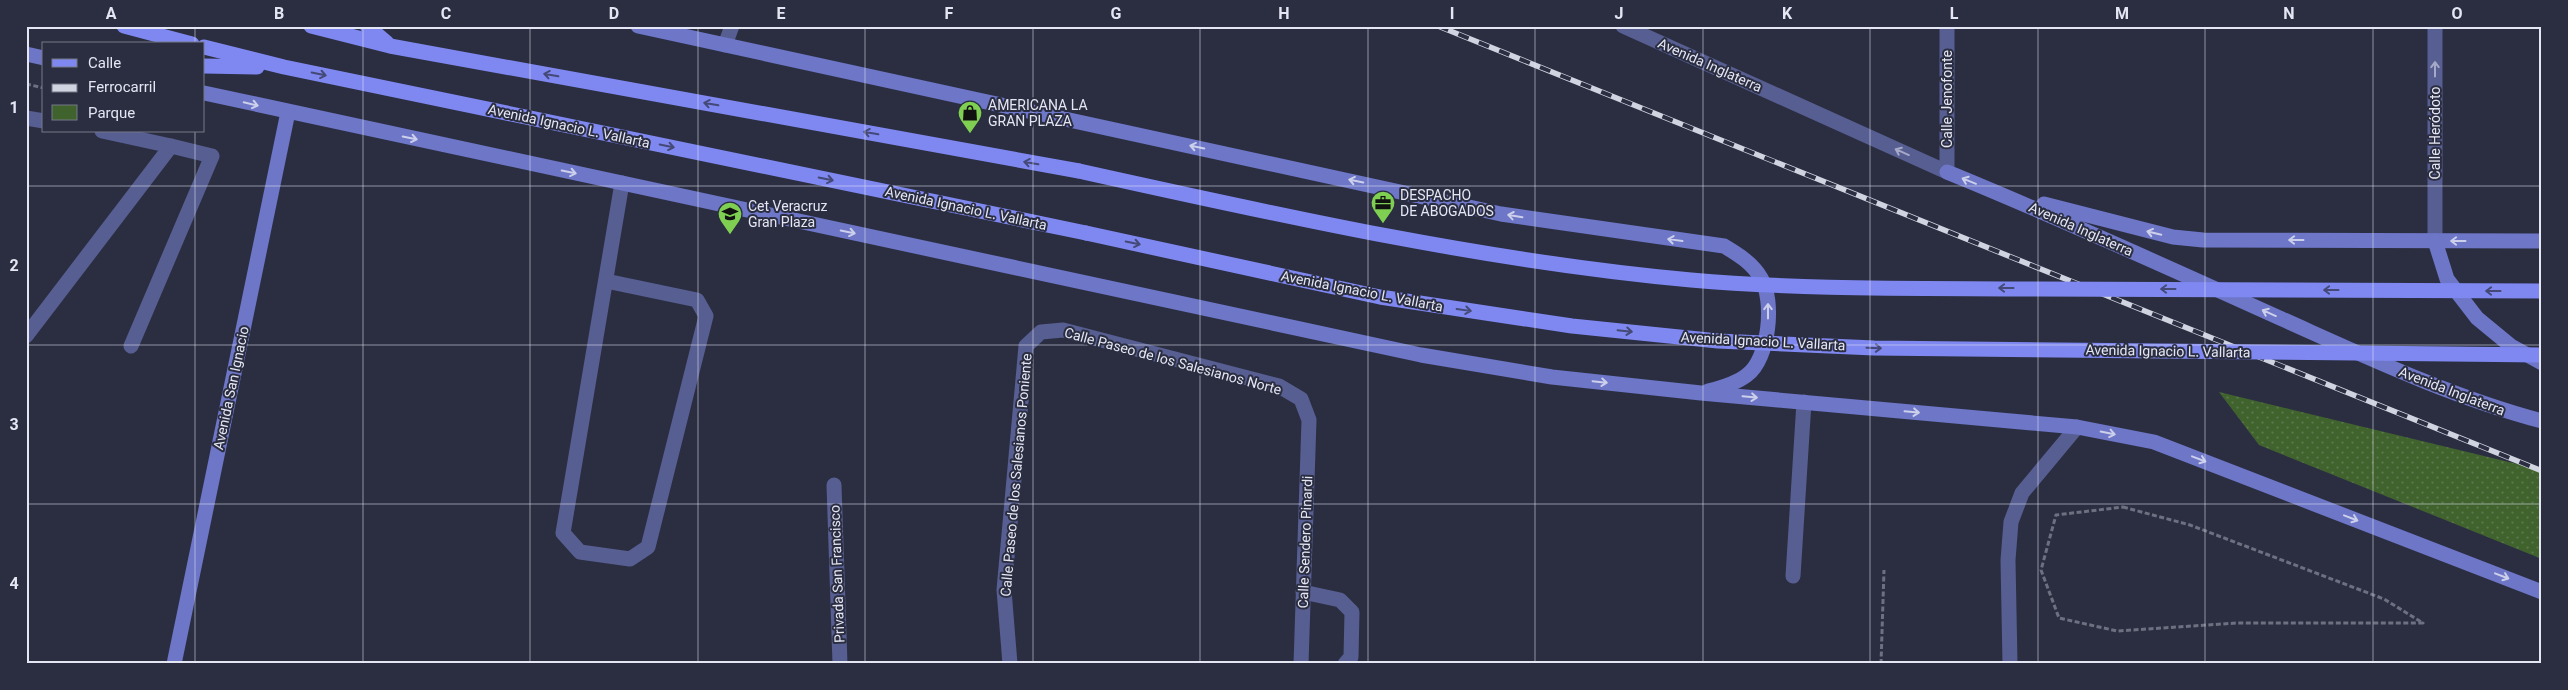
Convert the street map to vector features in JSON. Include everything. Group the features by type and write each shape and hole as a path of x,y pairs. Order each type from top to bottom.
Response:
{"main road":[{"path":"124,26 184,42"},
{"path":"312,26 390,46 1079,171 1277,215 1420,244 1560,265 1693,280 1838,288 2542,291"},
{"path":"366,26 390,46"},
{"path":"638,26 1501,214 1724,246 1748,261 1762,279 1770,310 1762,353 1748,375 1702,393"},
{"name":"Avenida Ignacio L. Vallarta","path":"205,47 284,67 1086,233 1380,297 1572,326 1718,341 1874,348 2542,355"},
{"path":"26,54 42,58"},
{"path":"205,66 284,67"},
{"path":"205,93 1421,355 1552,376 1702,393 2077,427 2154,442 2542,592"},
{"name":"Avenida San Ignacio","path":"174,664 288,112"},
{"name":"Avenida Inglaterra","path":"1947,172 1992,190 2424,382 2507,412 2542,421"},
{"path":"1992,190 2173,237 2203,240 2542,241"},
{"path":"2436,241 2447,279 2477,318 2511,346 2542,363"}],"street":[{"path":"725,45 732,26"},
{"name":"Avenida Inglaterra","path":"1624,26 1947,172"},
{"name":"Calle Jenofonte","path":"1947,172 1948,26"},
{"name":"Calle Heródoto","path":"2436,26 2436,241"},
{"path":"26,118 42,121"},
{"path":"107,132 212,156 131,346"},
{"path":"26,336 171,146"},
{"path":"606,281 697,300 706,316 648,546 630,559 580,552 563,533 622,184"},
{"name":"Calle Paseo de los Salesianos Norte","path":"1026,346 1041,332 1063,330 1279,386 1301,398 1309,420"},
{"name":"Calle Paseo de los Salesianos Poniente","path":"1010,664 1004,590 1026,346"},
{"path":"1793,576 1804,402"},
{"name":"Calle Sendero Pinardi","path":"1300,664 1309,420"},
{"path":"2010,664 2008,560 2011,522 2022,493 2077,427"},
{"name":"Privada San Francisco","path":"834,485 840,664"},
{"path":"1303,592 1340,600 1352,612 1351,657 1345,664"}],"path":[{"path":"26,84 42,88"},
{"path":"2123,507 2190,524 2384,599 2424,623 2237,623 2117,631 2060,618 2041,570 2056,515 2123,507"},
{"path":"1881,664 1884,570"}],"green space":[{"path":"2219,392 2542,470 2542,559 2259,445"}],"railway":[{"path":"1438,26 2542,471"}],"place":[{"name":"AMERICANA LA GRAN PLAZA","path":"970,134"},
{"name":"DESPACHO DE ABOGADOS","path":"1383,224"},
{"name":"Cet Veracruz Gran Plaza","path":"730,235"}]}
